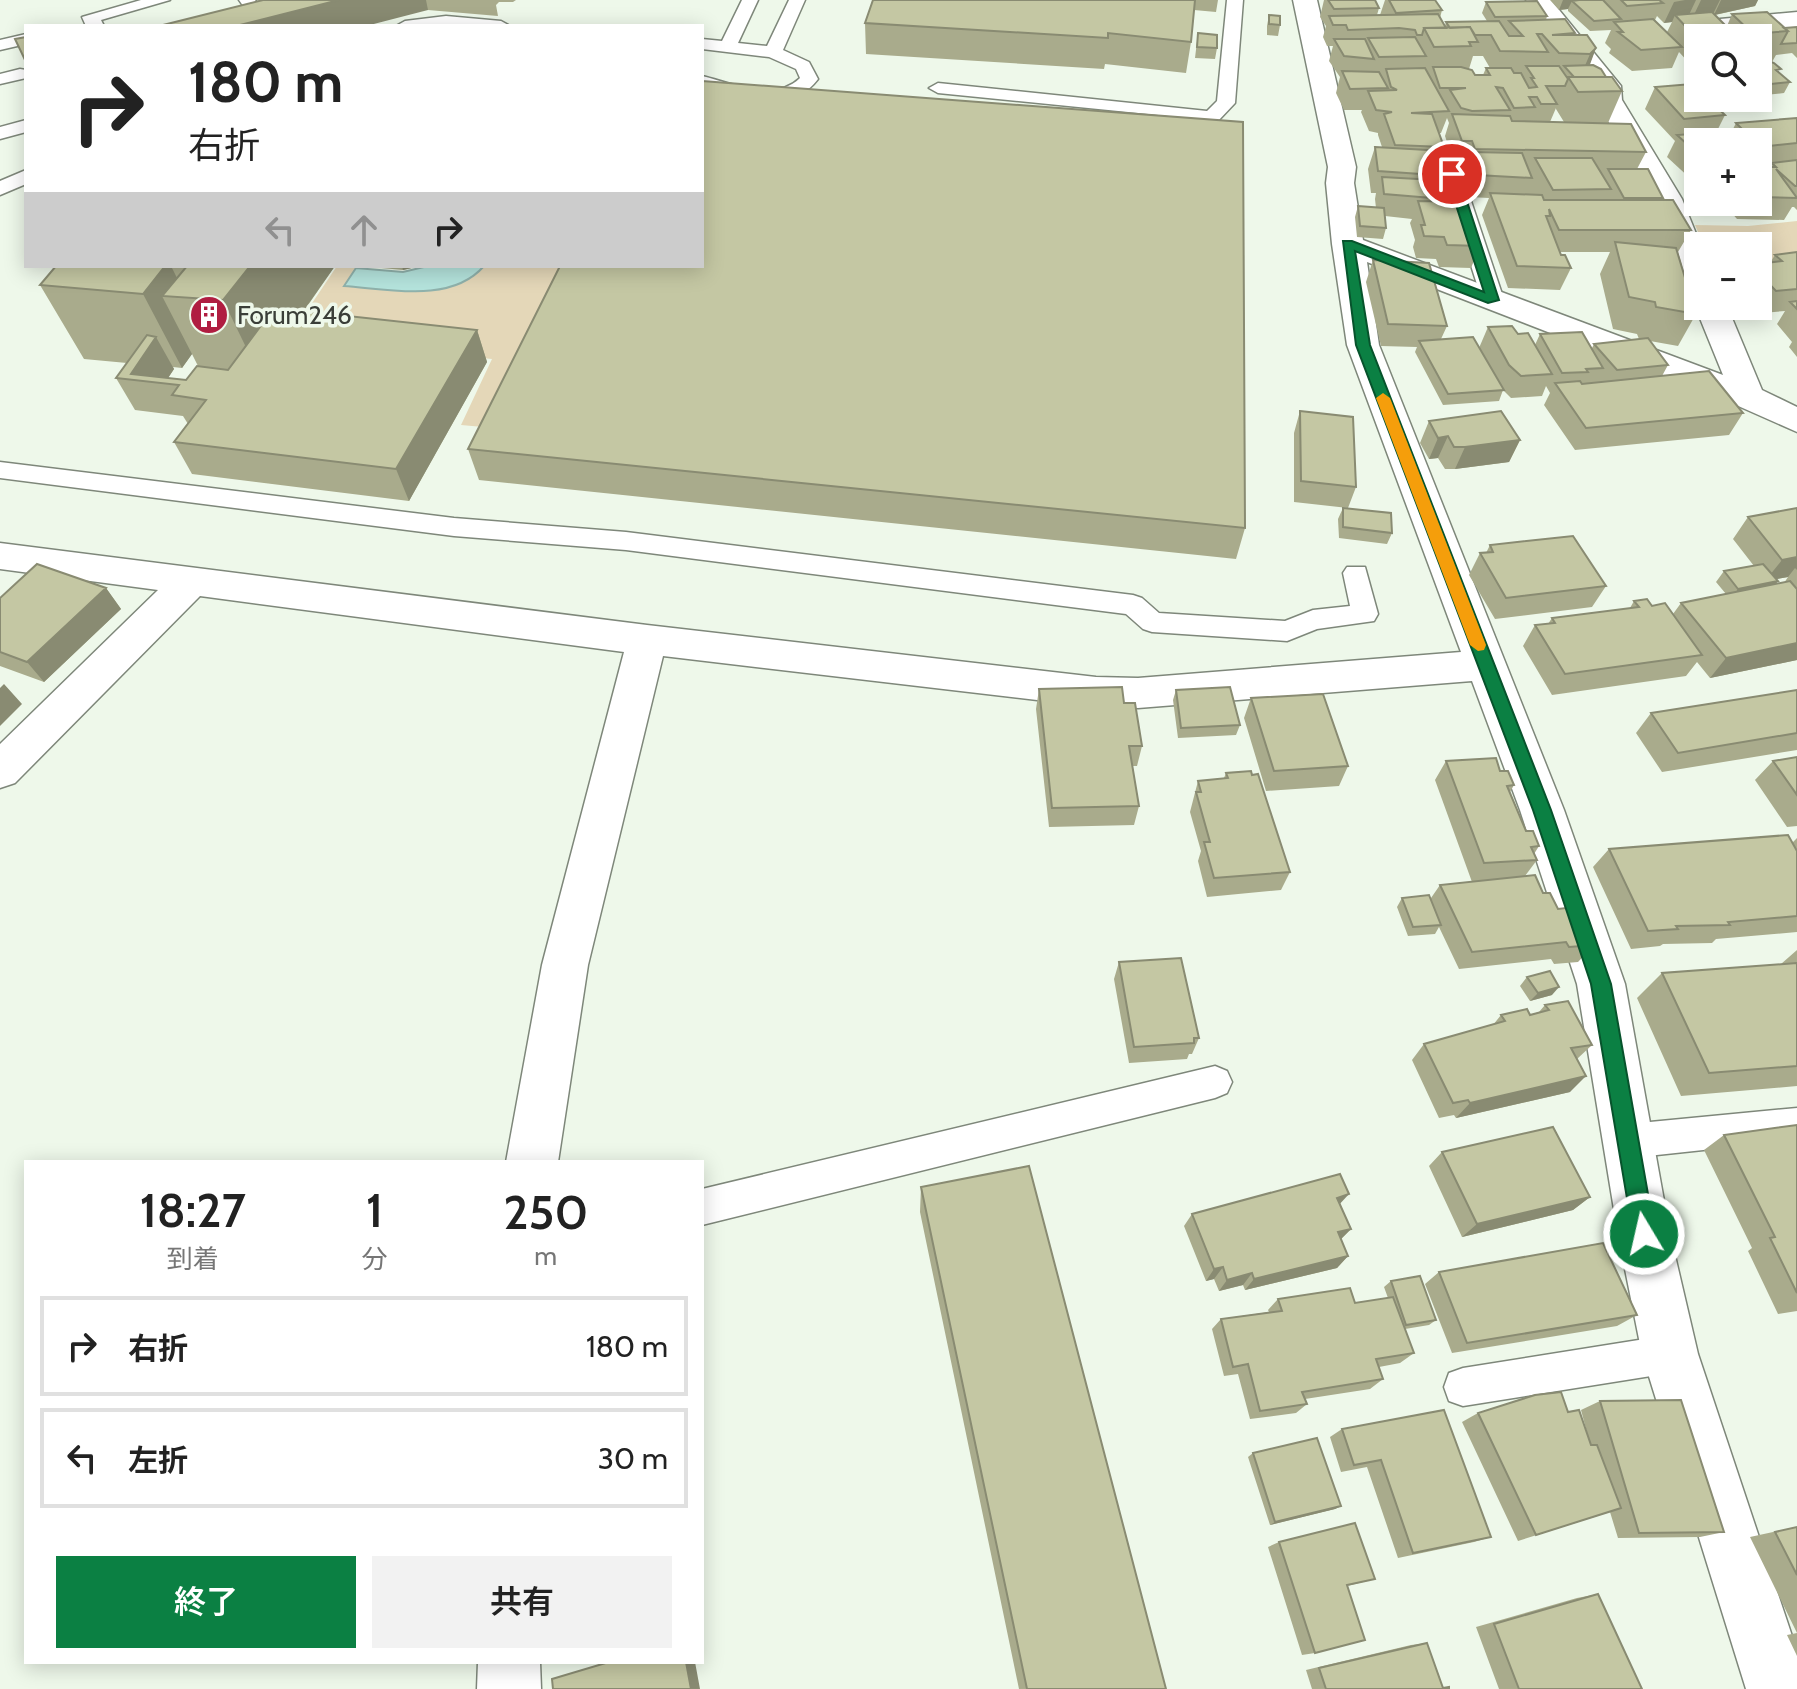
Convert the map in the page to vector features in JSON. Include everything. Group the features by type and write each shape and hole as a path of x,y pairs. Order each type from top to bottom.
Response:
{"street":[{"path":"1305,0 1331,83 1342,167 1340,183 1347,244 1363,345 1542,810 1601,984 1644,1234 1670,1354 1778,1689"},
{"path":"1538,0 1564,38 1606,82 1609,100 1667,199 1684,241"},
{"path":"1754,24 1797,20"},
{"path":"1564,38 1606,37"},
{"path":"1347,244 1748,397 1797,421"},
{"path":"1717,320 1748,397"},
{"path":"0,556 647,640 1096,692 1138,693 1485,665"},
{"path":"0,771 193,579"},
{"path":"532,1160 565,965 647,640"},
{"path":"509,1664 509,1689"}],"lane":[{"path":"81,0 90,23 162,0"},
{"path":"210,24 256,13 247,0"},
{"path":"728,46 750,0"},
{"path":"773,52 797,0"},
{"path":"938,88 1211,117 1226,103 1235,0"},
{"path":"421,24 446,21 479,24"},
{"path":"0,45 24,39"},
{"path":"704,44 773,52 803,66 809,79 796,92 766,97 704,82"},
{"path":"704,66 722,55 773,52"},
{"path":"0,79 20,74"},
{"path":"1574,82 1606,82"},
{"path":"0,133 24,127"},
{"path":"1452,174 1493,300"},
{"path":"0,189 24,177"},
{"path":"0,470 454,527 626,541 1133,605 1152,622 1287,631 1313,620 1365,614 1356,573"},
{"path":"704,1207 1215,1082"},
{"path":"1629,1141 1797,1124"},
{"path":"1463,1387 1670,1354"}],"shaded area":[{"path":"1797,221 1797,277 1772,274 1772,232 1698,232 1695,225 1748,226"},
{"path":"336,268 403,272 420,268 572,268 494,428 461,425 492,359 288,339"}],"water":[{"path":"356,268 403,272 420,268 482,268 454,286 437,290 399,291 344,286"}],"building":[{"path":"263,0 339,0 244,24 167,24"},
{"path":"873,0 1195,0 1191,42 1108,33 1108,38 865,23"},
{"path":"1328,0 1375,0 1379,8 1334,9"},
{"path":"1389,0 1435,0 1442,10 1396,13"},
{"path":"1603,0 1621,19 1594,21 1572,1"},
{"path":"1621,0 1659,0 1663,3 1627,6"},
{"path":"1537,1 1547,16 1495,17 1486,2"},
{"path":"1712,12 1724,24 1684,25 1675,15"},
{"path":"1767,12 1788,31 1772,32 1772,24 1742,24 1732,14"},
{"path":"1438,14 1446,28 1424,28 1422,35 1417,35 1415,30 1399,28 1348,30 1346,25 1333,25 1329,16"},
{"path":"1269,15 1280,16 1280,25 1269,24"},
{"path":"1565,19 1575,33 1552,35 1587,35 1596,48 1590,54 1559,53 1542,34 1537,34 1548,52 1500,51 1491,35 1475,35 1470,27 1450,28 1446,22 1499,21 1509,36 1523,36 1509,21"},
{"path":"1653,19 1682,47 1641,50 1618,32 1623,32 1614,22"},
{"path":"1470,27 1478,42 1469,42 1471,46 1434,47 1424,28"},
{"path":"1797,27 1797,43 1781,44 1788,31 1784,28"},
{"path":"1198,33 1217,35 1217,48 1197,47"},
{"path":"24,37 24,58 15,39"},
{"path":"1415,37 1426,56 1379,57 1368,38"},
{"path":"1334,39 1365,39 1374,59 1344,56"},
{"path":"1772,62 1781,69 1776,70 1790,82 1772,84"},
{"path":"1593,65 1601,69 1606,77 1574,77 1564,66"},
{"path":"1526,66 1559,66 1568,79 1565,86 1546,86 1557,104 1541,104 1537,97 1529,97 1535,107 1514,108 1503,88 1496,87 1510,110 1472,111 1461,108 1450,90 1466,88 1440,88 1433,67 1461,67 1472,70 1475,75 1490,75 1486,68 1511,68 1514,73 1521,73 1529,88 1537,87"},
{"path":"1425,68 1449,111 1411,113 1432,114 1444,147 1395,145 1384,114 1392,112 1376,110 1368,91 1397,90 1391,87 1386,69"},
{"path":"1342,71 1379,72 1388,88 1350,89"},
{"path":"1568,77 1612,77 1622,91 1578,92"},
{"path":"704,81 1243,122 1245,528 468,449 559,268 704,268"},
{"path":"1684,85 1684,112 1722,112 1725,115 1684,119 1655,87"},
{"path":"1452,114 1510,116 1512,121 1631,124 1646,152 1475,149 1472,141 1462,141"},
{"path":"1797,118 1797,143 1772,146 1772,128 1741,128 1736,123"},
{"path":"1375,147 1445,151 1449,176 1378,171"},
{"path":"1469,152 1522,153 1532,178 1477,175"},
{"path":"1535,158 1592,158 1611,189 1553,190"},
{"path":"1797,160 1797,186 1776,169 1797,198 1772,197 1772,167 1776,167 1772,163"},
{"path":"1608,169 1648,169 1663,198 1624,198"},
{"path":"1382,177 1453,181 1456,200 1384,194"},
{"path":"1490,193 1542,195 1544,200 1673,200 1691,230 1559,230 1549,209 1550,216 1546,216 1561,255 1565,255 1571,268 1517,266"},
{"path":"1418,201 1464,202 1480,246 1447,245 1444,237 1424,236 1421,225 1425,225"},
{"path":"1358,206 1384,208 1386,228 1360,226"},
{"path":"1615,242 1676,248 1684,274 1684,312 1656,307 1655,302 1629,297"},
{"path":"1797,252 1797,289 1776,291 1772,287 1772,262 1782,261 1775,255"},
{"path":"1373,260 1429,263 1447,326 1388,324"},
{"path":"54,268 163,268 143,294 40,285"},
{"path":"185,268 248,268 223,300 162,296"},
{"path":"274,308 477,330 396,469 174,442 206,400 172,395 179,385 116,378 147,335 156,337 131,374 186,380 197,366 228,370"},
{"path":"1512,326 1518,334 1528,333 1552,374 1521,376 1509,365 1488,327"},
{"path":"1582,332 1603,368 1562,373 1540,334"},
{"path":"1473,337 1504,390 1448,394 1419,341"},
{"path":"1648,338 1668,365 1617,370 1594,344"},
{"path":"1709,371 1743,413 1586,428 1555,383 1580,381 1582,384"},
{"path":"1300,411 1353,417 1356,487 1301,481"},
{"path":"1501,411 1520,440 1454,447 1448,436 1438,438 1429,421"},
{"path":"1343,508 1391,513 1392,533 1343,527"},
{"path":"1797,508 1797,557 1782,560 1748,517"},
{"path":"1573,536 1606,586 1506,598 1480,553 1493,552 1490,545"},
{"path":"37,564 106,588 27,662 0,652 0,598"},
{"path":"1763,564 1778,581 1738,589 1724,571"},
{"path":"1790,581 1797,589 1797,643 1726,658 1681,603"},
{"path":"1647,599 1652,606 1665,603 1702,655 1565,674 1535,625 1555,623 1552,618 1639,607 1634,601"},
{"path":"1122,687 1124,703 1135,703 1142,746 1129,746 1139,806 1052,808 1039,689"},
{"path":"1230,687 1240,725 1181,728 1176,690"},
{"path":"1797,690 1797,733 1678,753 1651,713"},
{"path":"1323,694 1348,766 1274,771 1251,698"},
{"path":"1797,757 1797,795 1773,761"},
{"path":"1496,758 1500,771 1508,771 1514,785 1507,786 1526,831 1533,831 1539,846 1531,847 1537,860 1484,863 1446,761"},
{"path":"1251,771 1252,775 1258,774 1290,872 1214,878 1204,842 1210,842 1196,792 1201,792 1198,781 1228,778 1226,773"},
{"path":"1788,835 1797,851 1797,916 1728,922 1730,925 1676,926 1678,929 1648,931 1609,849"},
{"path":"1535,875 1543,893 1550,893 1558,909 1575,907 1594,945 1569,947 1566,942 1472,952 1440,885"},
{"path":"1429,895 1441,925 1413,927 1402,898"},
{"path":"1181,958 1199,1038 1194,1038 1194,1043 1134,1047 1119,962"},
{"path":"1797,963 1797,1066 1709,1073 1662,973"},
{"path":"1550,971 1559,987 1538,993 1527,977"},
{"path":"1568,1001 1592,1045 1571,1048 1586,1076 1470,1103 1468,1100 1453,1103 1424,1044 1505,1021 1501,1015 1527,1009 1530,1015 1549,1010 1545,1005"},
{"path":"1797,1125 1797,1293 1770,1238 1775,1237 1724,1135"},
{"path":"1553,1127 1590,1197 1477,1224 1442,1152"},
{"path":"1029,1166 1166,1689 1027,1689 921,1187"},
{"path":"1340,1174 1349,1194 1337,1198 1351,1229 1338,1232 1348,1256 1254,1279 1252,1273 1227,1280 1223,1267 1214,1269 1192,1214"},
{"path":"1603,1243 1637,1315 1467,1343 1439,1272"},
{"path":"1420,1276 1436,1320 1406,1325 1391,1281"},
{"path":"1350,1288 1355,1303 1393,1297 1414,1353 1376,1359 1383,1379 1302,1392 1307,1404 1260,1411 1248,1364 1233,1367 1221,1319 1282,1311 1278,1299"},
{"path":"1561,1392 1568,1412 1579,1410 1591,1445 1597,1445 1621,1508 1536,1535 1478,1413 1535,1395"},
{"path":"1681,1400 1724,1532 1639,1533 1600,1401"},
{"path":"1444,1410 1491,1537 1413,1553 1381,1460 1354,1465 1342,1429"},
{"path":"1317,1438 1341,1506 1275,1522 1253,1453"},
{"path":"1355,1523 1375,1579 1347,1585 1365,1640 1315,1653 1279,1542"},
{"path":"1797,1527 1797,1575 1775,1532"},
{"path":"1598,1594 1642,1689 1519,1689 1494,1624"},
{"path":"1427,1643 1443,1688 1449,1689 1326,1689 1319,1668"},
{"path":"602,1664 686,1664 691,1689 553,1689 552,1679"}],"slow traffic":[{"path":"1383,398 1478,645"}],"place":[{"name":"Forum246","path":"209,315"}],"route":[{"path":"1452,174 1493,300 1347,244 1363,345 1542,810 1601,984 1644,1234"}]}
